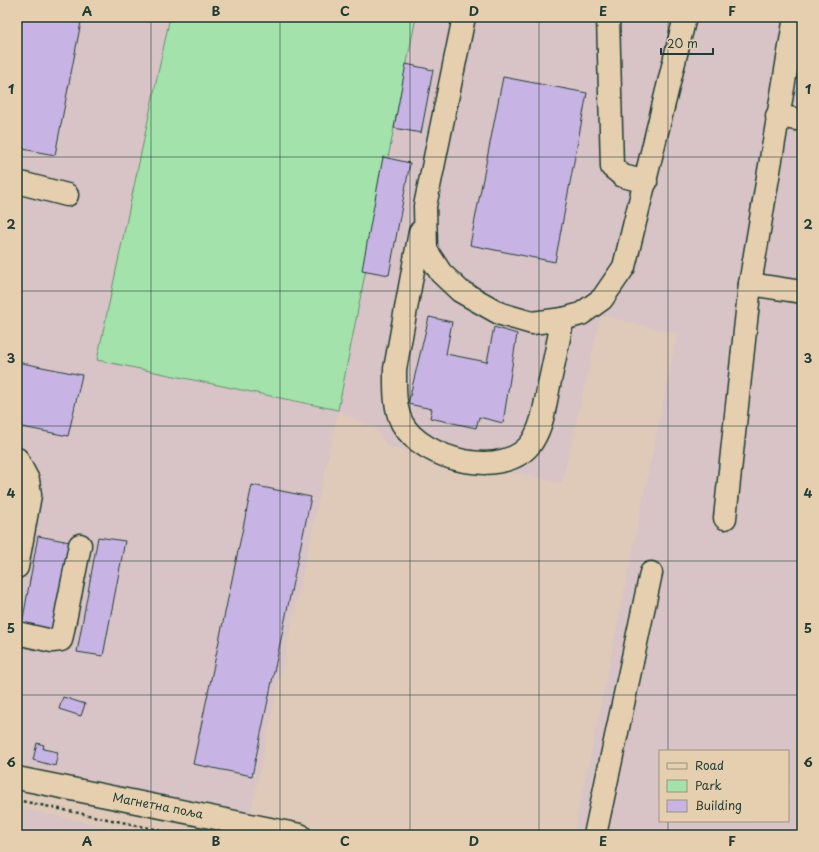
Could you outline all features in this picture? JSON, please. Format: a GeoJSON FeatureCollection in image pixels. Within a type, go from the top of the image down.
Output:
{"type":"FeatureCollection","features":[{"type":"Feature","properties":{"kind":"street"},"geometry":{"type":"LineString","coordinates":[[464,17],[425,206],[396,369],[395,386],[397,407],[403,423],[414,436],[428,447],[440,453],[464,460],[483,463],[503,462],[519,454],[531,443],[541,426],[562,319]]}},
{"type":"Feature","properties":{"kind":"street"},"geometry":{"type":"LineString","coordinates":[[608,17],[612,167],[623,176],[646,182]]}},
{"type":"Feature","properties":{"kind":"street"},"geometry":{"type":"LineString","coordinates":[[425,206],[426,250],[441,273],[460,291],[500,314],[532,323],[562,319],[582,314],[602,299],[624,267],[646,182],[685,17]]}},
{"type":"Feature","properties":{"kind":"street"},"geometry":{"type":"LineString","coordinates":[[725,518],[750,284],[795,17]]}},
{"type":"Feature","properties":{"kind":"street"},"geometry":{"type":"LineString","coordinates":[[778,116],[802,120]]}},
{"type":"Feature","properties":{"kind":"street"},"geometry":{"type":"LineString","coordinates":[[17,182],[67,195]]}},
{"type":"Feature","properties":{"kind":"street"},"geometry":{"type":"LineString","coordinates":[[750,284],[802,292]]}},
{"type":"Feature","properties":{"kind":"street"},"geometry":{"type":"LineString","coordinates":[[17,459],[28,480],[30,495],[17,567]]}},
{"type":"Feature","properties":{"kind":"street"},"geometry":{"type":"LineString","coordinates":[[17,633],[52,641],[61,640],[80,545]]}},
{"type":"Feature","properties":{"kind":"street"},"geometry":{"type":"LineString","coordinates":[[596,835],[651,573]]}},
{"type":"Feature","properties":{"kind":"street","name":"Магнетна поља"},"geometry":{"type":"LineString","coordinates":[[17,778],[300,835]]}},
{"type":"Feature","properties":{"kind":"path"},"geometry":{"type":"LineString","coordinates":[[17,800],[183,835]]}},
{"type":"Feature","properties":{"kind":"shaded area"},"geometry":{"type":"Polygon","coordinates":[[[17,17],[170,17],[97,360],[338,410],[416,17],[802,17],[802,835],[574,835],[677,334],[601,315],[562,483],[387,446],[375,428],[338,411],[250,815],[17,764],[17,17]]]}},
{"type":"Feature","properties":{"kind":"shaded area"},"geometry":{"type":"Polygon","coordinates":[[[17,808],[149,835],[17,835],[17,808]]]}},
{"type":"Feature","properties":{"kind":"green space"},"geometry":{"type":"Polygon","coordinates":[[[170,17],[416,17],[338,410],[97,360],[170,17]]]}},
{"type":"Feature","properties":{"kind":"building"},"geometry":{"type":"Polygon","coordinates":[[[17,17],[82,17],[55,155],[17,148],[17,17]]]}},
{"type":"Feature","properties":{"kind":"building"},"geometry":{"type":"Polygon","coordinates":[[[406,64],[433,70],[421,133],[394,128],[406,64]]]}},
{"type":"Feature","properties":{"kind":"building"},"geometry":{"type":"Polygon","coordinates":[[[503,77],[587,93],[555,262],[470,245],[503,77]]]}},
{"type":"Feature","properties":{"kind":"building"},"geometry":{"type":"Polygon","coordinates":[[[383,157],[410,163],[389,275],[362,270],[383,157]]]}},
{"type":"Feature","properties":{"kind":"building"},"geometry":{"type":"Polygon","coordinates":[[[429,317],[452,322],[446,354],[487,362],[494,327],[517,334],[503,423],[479,417],[476,428],[430,418],[432,409],[408,404],[429,317]]]}},
{"type":"Feature","properties":{"kind":"building"},"geometry":{"type":"Polygon","coordinates":[[[17,362],[82,375],[68,436],[17,426],[17,362]]]}},
{"type":"Feature","properties":{"kind":"building"},"geometry":{"type":"Polygon","coordinates":[[[252,485],[311,497],[252,776],[193,764],[252,485]]]}},
{"type":"Feature","properties":{"kind":"building"},"geometry":{"type":"Polygon","coordinates":[[[38,536],[70,542],[53,630],[22,624],[38,536]]]}},
{"type":"Feature","properties":{"kind":"building"},"geometry":{"type":"Polygon","coordinates":[[[98,537],[125,541],[103,656],[77,652],[98,537]]]}},
{"type":"Feature","properties":{"kind":"building"},"geometry":{"type":"Polygon","coordinates":[[[63,697],[85,704],[81,716],[59,709],[63,697]]]}},
{"type":"Feature","properties":{"kind":"building"},"geometry":{"type":"Polygon","coordinates":[[[37,743],[44,745],[43,749],[58,752],[55,766],[33,760],[37,743]]]}}]}
